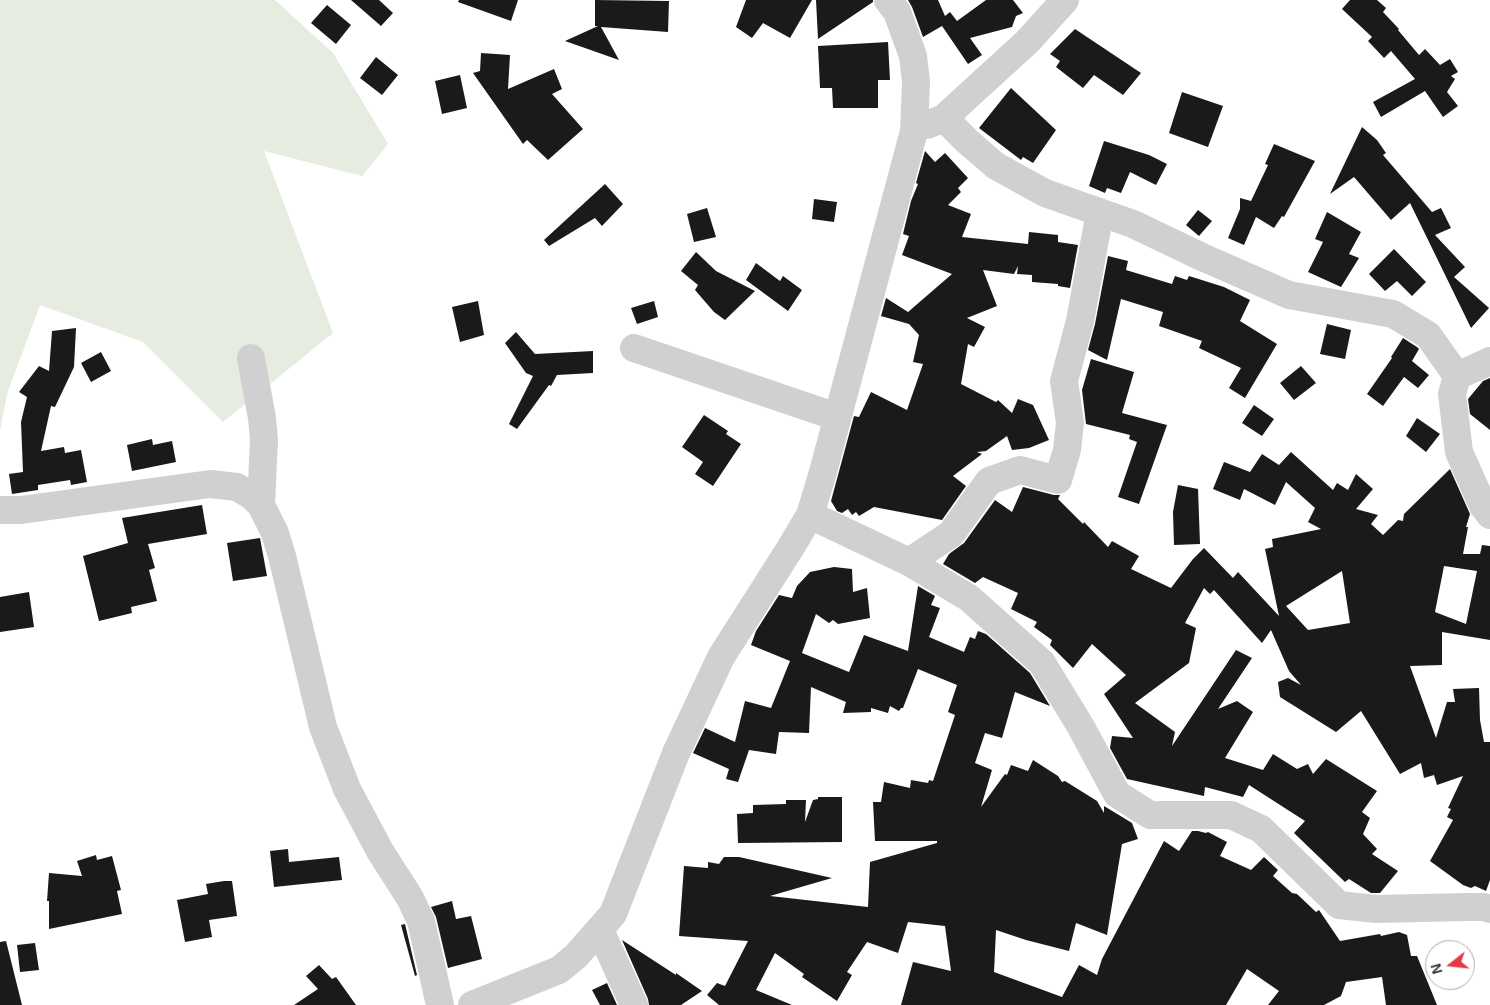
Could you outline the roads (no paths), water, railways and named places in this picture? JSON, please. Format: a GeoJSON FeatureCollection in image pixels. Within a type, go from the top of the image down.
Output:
{"type":"FeatureCollection","features":[{"type":"Feature","properties":{"kind":"street"},"geometry":{"type":"LineString","coordinates":[[472,1005],[559,970],[576,956],[613,914],[676,753],[721,657],[810,515],[914,131],[916,82],[913,56],[897,12],[888,0]]}},
{"type":"Feature","properties":{"kind":"street"},"geometry":{"type":"LineString","coordinates":[[914,131],[944,118],[1027,42],[1066,0]]}},
{"type":"Feature","properties":{"kind":"street"},"geometry":{"type":"LineString","coordinates":[[944,118],[996,166],[1045,193],[1133,224],[1289,296],[1393,314],[1428,335],[1457,376]]}},
{"type":"Feature","properties":{"kind":"street"},"geometry":{"type":"LineString","coordinates":[[909,562],[951,534],[989,481],[1020,470],[1058,480],[1067,450],[1070,423],[1064,382],[1080,321],[1100,212]]}},
{"type":"Feature","properties":{"kind":"street"},"geometry":{"type":"LineString","coordinates":[[634,348],[837,417]]}},
{"type":"Feature","properties":{"kind":"street"},"geometry":{"type":"LineString","coordinates":[[251,358],[264,440],[261,505]]}},
{"type":"Feature","properties":{"kind":"street"},"geometry":{"type":"LineString","coordinates":[[1457,376],[1490,361]]}},
{"type":"Feature","properties":{"kind":"street"},"geometry":{"type":"LineString","coordinates":[[1457,376],[1452,394],[1460,452],[1482,506],[1490,515]]}},
{"type":"Feature","properties":{"kind":"street"},"geometry":{"type":"LineString","coordinates":[[0,510],[21,510],[210,484],[237,487],[253,496],[261,505],[275,533],[282,556],[323,727],[347,789],[380,851],[410,898],[421,921],[440,1005]]}},
{"type":"Feature","properties":{"kind":"street"},"geometry":{"type":"LineString","coordinates":[[810,515],[909,562],[969,598],[1042,663],[1081,727],[1117,794],[1150,815],[1231,815],[1261,829],[1339,905],[1376,909],[1466,907],[1490,909]]}},
{"type":"Feature","properties":{"kind":"street"},"geometry":{"type":"LineString","coordinates":[[600,930],[634,1005]]}}]}
